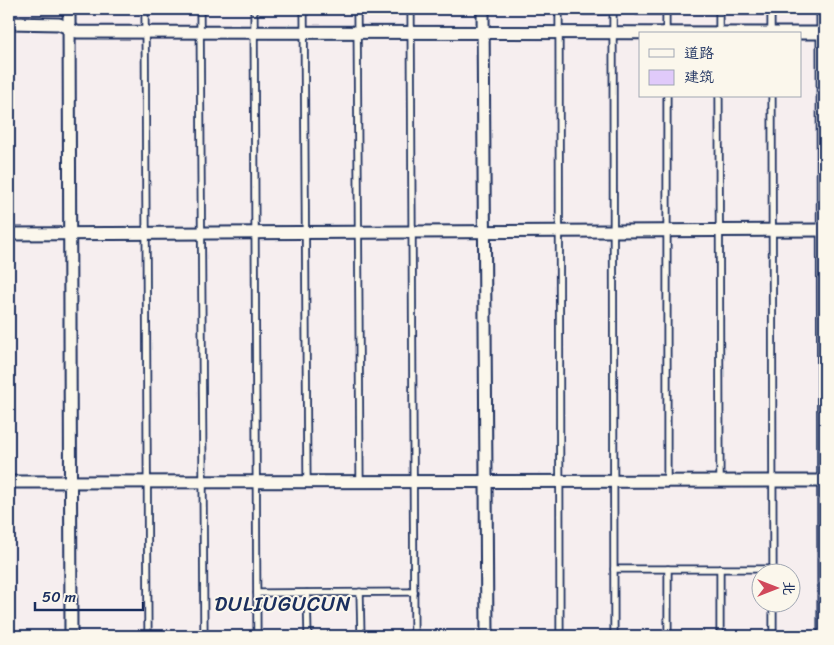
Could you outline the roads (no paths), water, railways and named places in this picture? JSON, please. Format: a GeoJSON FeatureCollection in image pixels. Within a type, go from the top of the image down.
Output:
{"type":"FeatureCollection","features":[{"type":"Feature","properties":{"kind":"street"},"geometry":{"type":"LineString","coordinates":[[69,9],[72,636]]}},
{"type":"Feature","properties":{"kind":"street"},"geometry":{"type":"LineString","coordinates":[[483,9],[487,636]]}},
{"type":"Feature","properties":{"kind":"street"},"geometry":{"type":"LineString","coordinates":[[9,23],[59,24],[77,32],[639,33]]}},
{"type":"Feature","properties":{"kind":"street"},"geometry":{"type":"LineString","coordinates":[[802,33],[822,33]]}},
{"type":"Feature","properties":{"kind":"street"},"geometry":{"type":"LineString","coordinates":[[9,234],[823,230]]}},
{"type":"Feature","properties":{"kind":"street"},"geometry":{"type":"LineString","coordinates":[[9,482],[823,481]]}},
{"type":"Feature","properties":{"kind":"lane"},"geometry":{"type":"LineString","coordinates":[[145,9],[148,636]]}},
{"type":"Feature","properties":{"kind":"lane"},"geometry":{"type":"LineString","coordinates":[[200,9],[204,636]]}},
{"type":"Feature","properties":{"kind":"lane"},"geometry":{"type":"LineString","coordinates":[[254,9],[257,636]]}},
{"type":"Feature","properties":{"kind":"lane"},"geometry":{"type":"LineString","coordinates":[[304,9],[307,482]]}},
{"type":"Feature","properties":{"kind":"lane"},"geometry":{"type":"LineString","coordinates":[[357,9],[360,482]]}},
{"type":"Feature","properties":{"kind":"lane"},"geometry":{"type":"LineString","coordinates":[[411,9],[414,636]]}},
{"type":"Feature","properties":{"kind":"lane"},"geometry":{"type":"LineString","coordinates":[[559,9],[560,636]]}},
{"type":"Feature","properties":{"kind":"lane"},"geometry":{"type":"LineString","coordinates":[[613,9],[614,636]]}},
{"type":"Feature","properties":{"kind":"lane"},"geometry":{"type":"LineString","coordinates":[[666,9],[666,32]]}},
{"type":"Feature","properties":{"kind":"lane"},"geometry":{"type":"LineString","coordinates":[[719,9],[719,32]]}},
{"type":"Feature","properties":{"kind":"lane"},"geometry":{"type":"LineString","coordinates":[[771,9],[771,32]]}},
{"type":"Feature","properties":{"kind":"lane"},"geometry":{"type":"LineString","coordinates":[[820,9],[822,33],[823,230],[821,636]]}},
{"type":"Feature","properties":{"kind":"lane"},"geometry":{"type":"LineString","coordinates":[[666,98],[667,481]]}},
{"type":"Feature","properties":{"kind":"lane"},"geometry":{"type":"LineString","coordinates":[[719,98],[720,481]]}},
{"type":"Feature","properties":{"kind":"lane"},"geometry":{"type":"LineString","coordinates":[[772,98],[773,562]]}},
{"type":"Feature","properties":{"kind":"lane"},"geometry":{"type":"LineString","coordinates":[[614,569],[752,570]]}},
{"type":"Feature","properties":{"kind":"lane"},"geometry":{"type":"LineString","coordinates":[[668,569],[668,636]]}},
{"type":"Feature","properties":{"kind":"lane"},"geometry":{"type":"LineString","coordinates":[[720,569],[720,636]]}},
{"type":"Feature","properties":{"kind":"lane"},"geometry":{"type":"LineString","coordinates":[[308,592],[308,636]]}},
{"type":"Feature","properties":{"kind":"lane"},"geometry":{"type":"LineString","coordinates":[[360,592],[360,636]]}},
{"type":"Feature","properties":{"kind":"lane"},"geometry":{"type":"LineString","coordinates":[[257,593],[414,592]]}},
{"type":"Feature","properties":{"kind":"lane"},"geometry":{"type":"LineString","coordinates":[[773,612],[773,636]]}},
{"type":"Feature","properties":{"kind":"district","name":"DULIUGUCUN"},"geometry":{"type":"Point","coordinates":[283,604]}}]}
